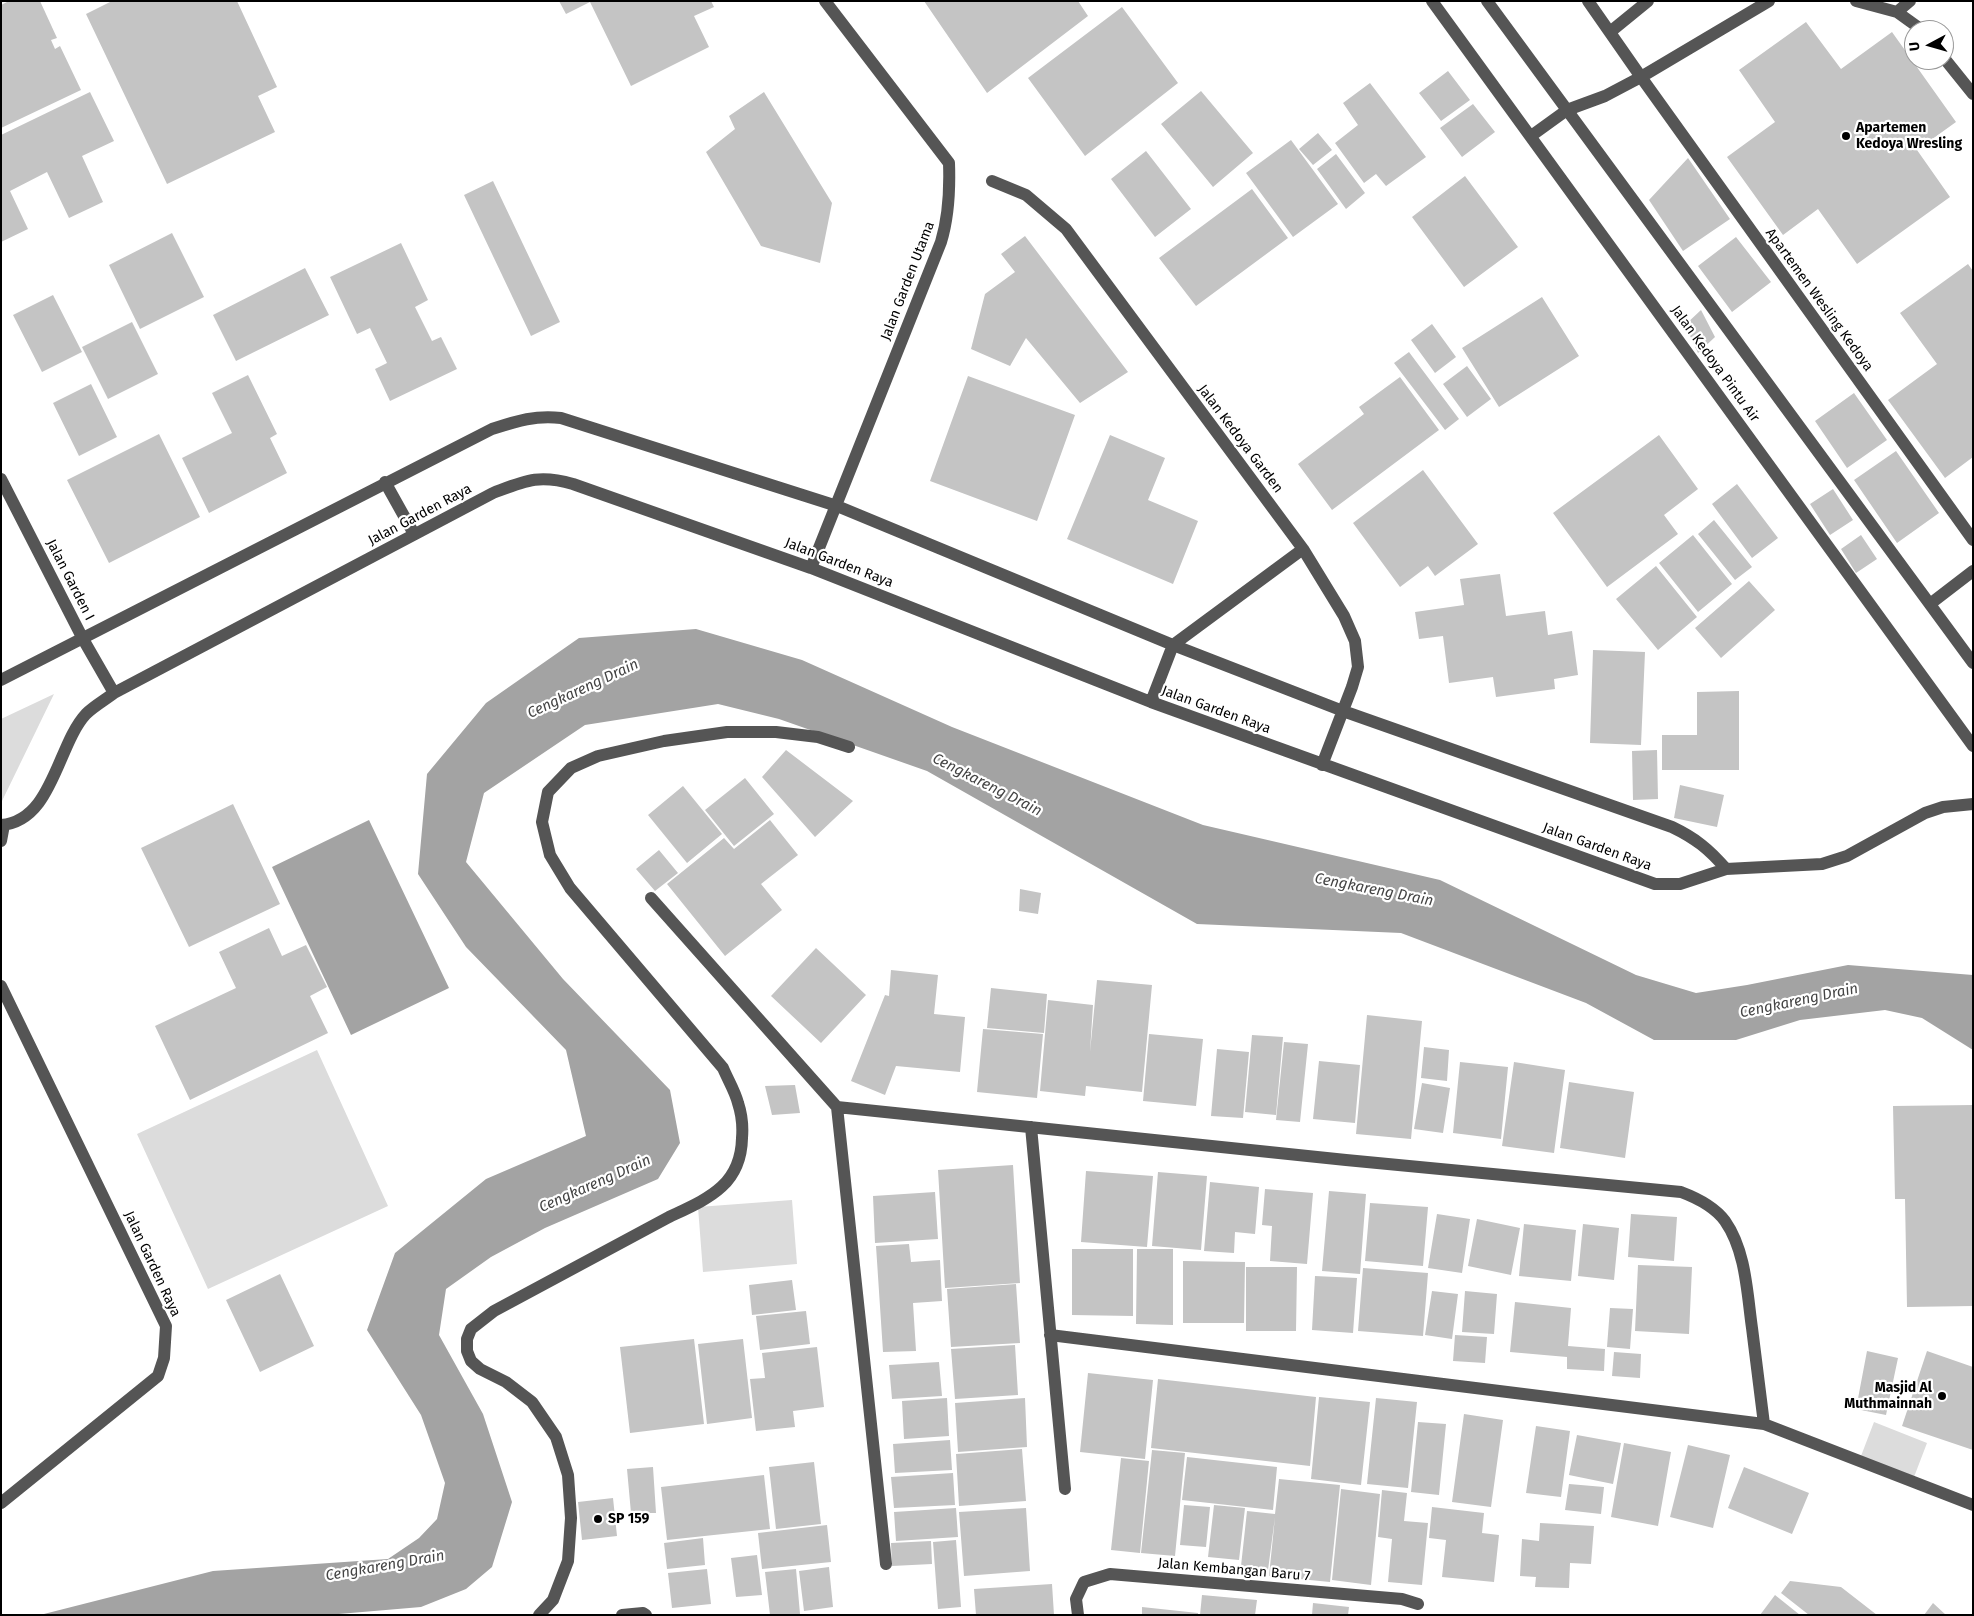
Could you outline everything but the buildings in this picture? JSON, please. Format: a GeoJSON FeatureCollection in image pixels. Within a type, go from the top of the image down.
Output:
{"type":"FeatureCollection","features":[{"type":"Feature","properties":{"kind":"street","name":"Jalan Garden Utama"},"geometry":{"type":"LineString","coordinates":[[812,568],[941,242],[946,225],[950,187],[949,163],[826,1]]}},
{"type":"Feature","properties":{"kind":"street","name":"Jalan Kedoya Pintu Air"},"geometry":{"type":"LineString","coordinates":[[1432,1],[1973,746]]}},
{"type":"Feature","properties":{"kind":"street"},"geometry":{"type":"LineString","coordinates":[[1487,1],[1973,662]]}},
{"type":"Feature","properties":{"kind":"street","name":"Apartemen Wesling Kedoya"},"geometry":{"type":"LineString","coordinates":[[1588,1],[1973,540]]}},
{"type":"Feature","properties":{"kind":"street"},"geometry":{"type":"LineString","coordinates":[[1610,32],[1648,1]]}},
{"type":"Feature","properties":{"kind":"street"},"geometry":{"type":"LineString","coordinates":[[1531,136],[1568,110],[1605,96],[1641,77],[1769,1]]}},
{"type":"Feature","properties":{"kind":"street"},"geometry":{"type":"LineString","coordinates":[[1856,1],[1898,12],[1909,20]]}},
{"type":"Feature","properties":{"kind":"street"},"geometry":{"type":"LineString","coordinates":[[1898,12],[1910,1]]}},
{"type":"Feature","properties":{"kind":"street"},"geometry":{"type":"LineString","coordinates":[[1954,70],[1973,94]]}},
{"type":"Feature","properties":{"kind":"street","name":"Jalan Kedoya Garden"},"geometry":{"type":"LineString","coordinates":[[992,181],[1026,195],[1066,228],[1303,549],[1344,616],[1355,641],[1358,667],[1322,765]]}},
{"type":"Feature","properties":{"kind":"street"},"geometry":{"type":"LineString","coordinates":[[1,680],[385,482],[492,429],[530,417],[545,416],[561,418],[837,506],[1173,645],[1343,712],[1672,827],[1693,837],[1726,868],[1822,864],[1847,856],[1925,814],[1943,807],[1973,804]]}},
{"type":"Feature","properties":{"kind":"street","name":"Jalan Garden Raya"},"geometry":{"type":"LineString","coordinates":[[1,842],[3,825],[24,818],[43,797],[73,734],[86,714],[114,693],[493,493],[519,483],[552,478],[812,568],[1151,702],[1655,884],[1680,884],[1726,868]]}},
{"type":"Feature","properties":{"kind":"street","name":"Jalan Garden I"},"geometry":{"type":"LineString","coordinates":[[1,479],[83,639],[114,693]]}},
{"type":"Feature","properties":{"kind":"street"},"geometry":{"type":"LineString","coordinates":[[385,482],[414,534]]}},
{"type":"Feature","properties":{"kind":"street"},"geometry":{"type":"LineString","coordinates":[[1151,702],[1173,645],[1303,549]]}},
{"type":"Feature","properties":{"kind":"street"},"geometry":{"type":"LineString","coordinates":[[1930,604],[1973,571]]}},
{"type":"Feature","properties":{"kind":"street"},"geometry":{"type":"LineString","coordinates":[[539,1615],[553,1600],[568,1561],[571,1518],[568,1475],[556,1437],[532,1402],[506,1382],[480,1369],[471,1361],[467,1351],[466,1339],[472,1329],[494,1311],[697,1203],[719,1189],[735,1173],[742,1151],[743,1124],[738,1102],[723,1068],[570,888],[550,855],[542,822],[548,792],[571,768],[598,756],[673,740],[728,732],[776,732],[818,737],[850,747]]}},
{"type":"Feature","properties":{"kind":"street"},"geometry":{"type":"LineString","coordinates":[[651,898],[837,1107],[886,1564]]}},
{"type":"Feature","properties":{"kind":"street","name":"Jalan Garden Raya"},"geometry":{"type":"LineString","coordinates":[[1,986],[166,1326],[166,1337],[164,1358],[158,1376],[1,1503]]}},
{"type":"Feature","properties":{"kind":"street"},"geometry":{"type":"LineString","coordinates":[[837,1107],[1346,1160],[1680,1192],[1697,1198],[1712,1207],[1724,1220],[1734,1236],[1745,1278],[1764,1424]]}},
{"type":"Feature","properties":{"kind":"street"},"geometry":{"type":"LineString","coordinates":[[1031,1127],[1065,1489]]}},
{"type":"Feature","properties":{"kind":"street"},"geometry":{"type":"LineString","coordinates":[[1050,1335],[1764,1424],[1973,1505]]}},
{"type":"Feature","properties":{"kind":"street","name":"Jalan Kembangan Baru 7"},"geometry":{"type":"LineString","coordinates":[[1078,1615],[1076,1600],[1084,1582],[1110,1574],[1402,1599],[1418,1604]]}},
{"type":"Feature","properties":{"kind":"street"},"geometry":{"type":"LineString","coordinates":[[622,1615],[643,1613],[646,1615]]}},
{"type":"Feature","properties":{"kind":"shaded area"},"geometry":{"type":"Polygon","coordinates":[[[54,694],[2,801],[1,801],[1,719],[54,694]]]}},
{"type":"Feature","properties":{"kind":"shaded area"},"geometry":{"type":"Polygon","coordinates":[[[317,1050],[388,1206],[208,1289],[137,1134],[317,1050]]]}},
{"type":"Feature","properties":{"kind":"shaded area"},"geometry":{"type":"Polygon","coordinates":[[[792,1200],[797,1264],[703,1272],[698,1207],[792,1200]]]}},
{"type":"Feature","properties":{"kind":"shaded area"},"geometry":{"type":"Polygon","coordinates":[[[1874,1422],[1927,1443],[1914,1477],[1861,1456],[1874,1422]]]}},
{"type":"Feature","properties":{"kind":"water","name":"Cengkareng Drain"},"geometry":{"type":"Polygon","coordinates":[[[696,629],[802,660],[952,727],[1203,825],[1440,880],[1636,975],[1696,993],[1848,965],[1973,975],[1973,1050],[1922,1018],[1885,1010],[1800,1020],[1736,1040],[1654,1040],[1586,1003],[1401,933],[1197,924],[927,771],[779,719],[718,704],[585,725],[484,793],[466,862],[563,979],[670,1090],[680,1143],[658,1179],[545,1228],[491,1257],[446,1289],[439,1335],[483,1414],[512,1502],[492,1567],[466,1589],[421,1607],[327,1615],[40,1615],[213,1571],[388,1559],[419,1538],[437,1519],[445,1483],[421,1415],[367,1330],[395,1253],[486,1179],[586,1136],[566,1050],[466,947],[418,874],[427,774],[486,703],[579,638],[696,629]]]}},
{"type":"Feature","properties":{"kind":"water"},"geometry":{"type":"Polygon","coordinates":[[[369,820],[449,988],[351,1035],[272,867],[369,820]]]}},
{"type":"Feature","properties":{"kind":"place","name":"Apartemen Kedoya Wresling"},"geometry":{"type":"Point","coordinates":[1846,136]}},
{"type":"Feature","properties":{"kind":"place","name":"Masjid Al Muthmainnah"},"geometry":{"type":"Point","coordinates":[1942,1396]}},
{"type":"Feature","properties":{"kind":"place","name":"SP 159"},"geometry":{"type":"Point","coordinates":[598,1519]}}]}
